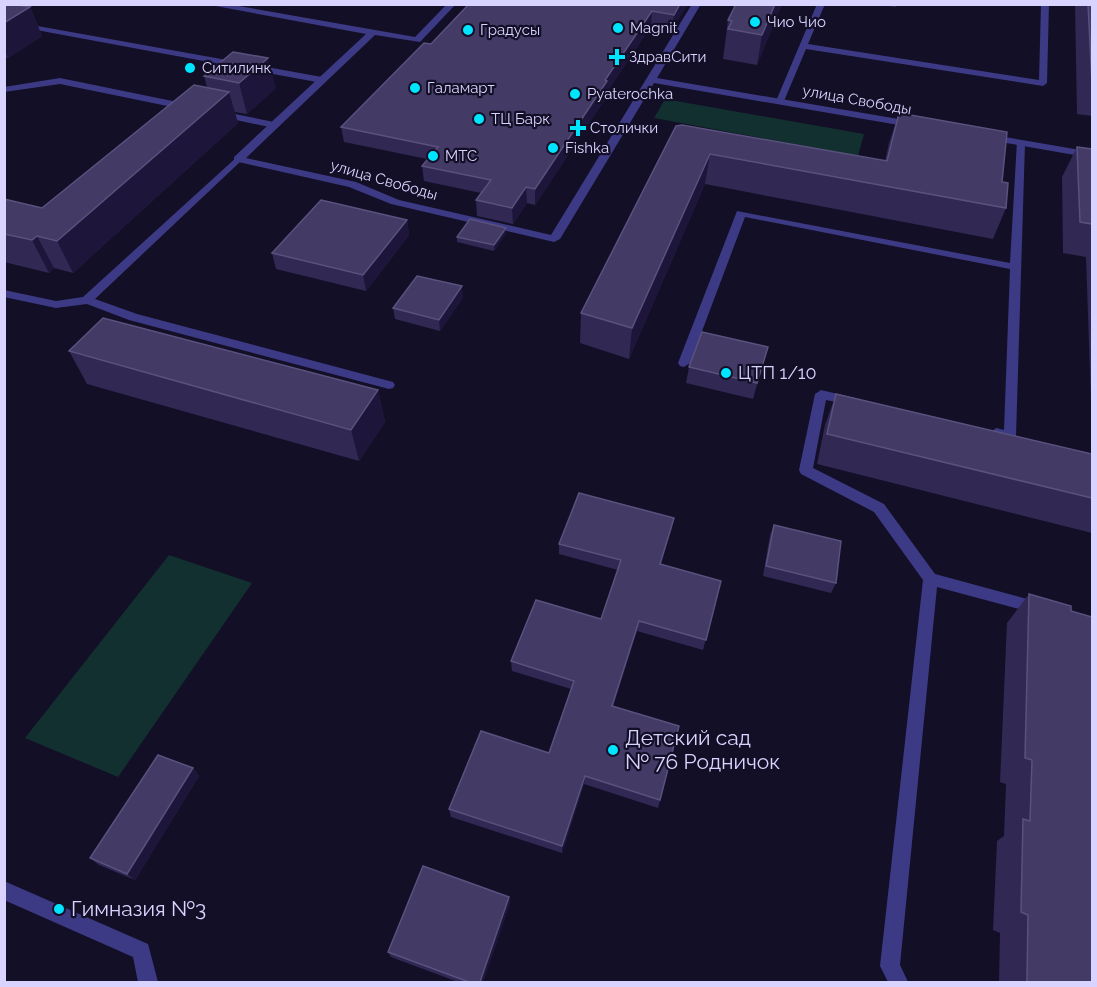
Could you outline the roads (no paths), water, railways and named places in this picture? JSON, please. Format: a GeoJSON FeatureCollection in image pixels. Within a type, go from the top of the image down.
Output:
{"type":"FeatureCollection","features":[{"type":"Feature","properties":{"kind":"street"},"geometry":{"type":"LineString","coordinates":[[209,4],[417,40],[452,4]]}},
{"type":"Feature","properties":{"kind":"street","name":"улица Свободы"},"geometry":{"type":"LineString","coordinates":[[238,159],[352,184],[395,202],[554,238],[698,4]]}},
{"type":"Feature","properties":{"kind":"street"},"geometry":{"type":"LineString","coordinates":[[238,159],[373,32]]}},
{"type":"Feature","properties":{"kind":"street","name":"улица Свободы"},"geometry":{"type":"LineString","coordinates":[[653,80],[928,127]]}},
{"type":"Feature","properties":{"kind":"street"},"geometry":{"type":"LineString","coordinates":[[974,135],[1092,155]]}},
{"type":"Feature","properties":{"kind":"lane"},"geometry":{"type":"LineString","coordinates":[[780,101],[820,4]]}},
{"type":"Feature","properties":{"kind":"lane"},"geometry":{"type":"LineString","coordinates":[[803,46],[1043,83],[1045,4]]}},
{"type":"Feature","properties":{"kind":"lane"},"geometry":{"type":"LineString","coordinates":[[4,22],[322,80]]}},
{"type":"Feature","properties":{"kind":"lane"},"geometry":{"type":"LineString","coordinates":[[4,90],[60,81],[196,109],[187,116]]}},
{"type":"Feature","properties":{"kind":"lane"},"geometry":{"type":"LineString","coordinates":[[207,111],[274,124]]}},
{"type":"Feature","properties":{"kind":"lane"},"geometry":{"type":"LineString","coordinates":[[988,431],[1010,436],[1020,143]]}},
{"type":"Feature","properties":{"kind":"lane"},"geometry":{"type":"LineString","coordinates":[[4,293],[57,307],[72,306],[87,300],[238,159]]}},
{"type":"Feature","properties":{"kind":"lane"},"geometry":{"type":"LineString","coordinates":[[684,363],[741,213],[1014,267]]}},
{"type":"Feature","properties":{"kind":"lane"},"geometry":{"type":"LineString","coordinates":[[87,300],[132,317],[389,385]]}},
{"type":"Feature","properties":{"kind":"lane"},"geometry":{"type":"LineString","coordinates":[[866,404],[821,394],[806,470],[879,508],[930,579],[1049,611]]}},
{"type":"Feature","properties":{"kind":"lane"},"geometry":{"type":"LineString","coordinates":[[898,982],[890,966],[930,579]]}},
{"type":"Feature","properties":{"kind":"lane"},"geometry":{"type":"LineString","coordinates":[[4,890],[141,951],[148,982]]}},
{"type":"Feature","properties":{"kind":"place","name":"Чио Чио"},"geometry":{"type":"Point","coordinates":[755,22]}},
{"type":"Feature","properties":{"kind":"place","name":"Magnit"},"geometry":{"type":"Point","coordinates":[618,28]}},
{"type":"Feature","properties":{"kind":"place","name":"Градусы"},"geometry":{"type":"Point","coordinates":[468,30]}},
{"type":"Feature","properties":{"kind":"place","name":"ЗдравСити"},"geometry":{"type":"Point","coordinates":[617,57]}},
{"type":"Feature","properties":{"kind":"place","name":"Ситилинк"},"geometry":{"type":"Point","coordinates":[190,68]}},
{"type":"Feature","properties":{"kind":"place","name":"Галамарт"},"geometry":{"type":"Point","coordinates":[415,88]}},
{"type":"Feature","properties":{"kind":"place","name":"Pyaterochka"},"geometry":{"type":"Point","coordinates":[575,94]}},
{"type":"Feature","properties":{"kind":"place","name":"ТЦ Барк"},"geometry":{"type":"Point","coordinates":[479,119]}},
{"type":"Feature","properties":{"kind":"place","name":"Столички"},"geometry":{"type":"Point","coordinates":[578,128]}},
{"type":"Feature","properties":{"kind":"place","name":"Fishka"},"geometry":{"type":"Point","coordinates":[553,148]}},
{"type":"Feature","properties":{"kind":"place","name":"МТС"},"geometry":{"type":"Point","coordinates":[433,156]}},
{"type":"Feature","properties":{"kind":"place","name":"ЦТП 1/10"},"geometry":{"type":"Point","coordinates":[726,373]}},
{"type":"Feature","properties":{"kind":"place","name":"Детский сад № 76 Родничок"},"geometry":{"type":"Point","coordinates":[613,750]}},
{"type":"Feature","properties":{"kind":"place","name":"Гимназия №3"},"geometry":{"type":"Point","coordinates":[59,909]}}]}
